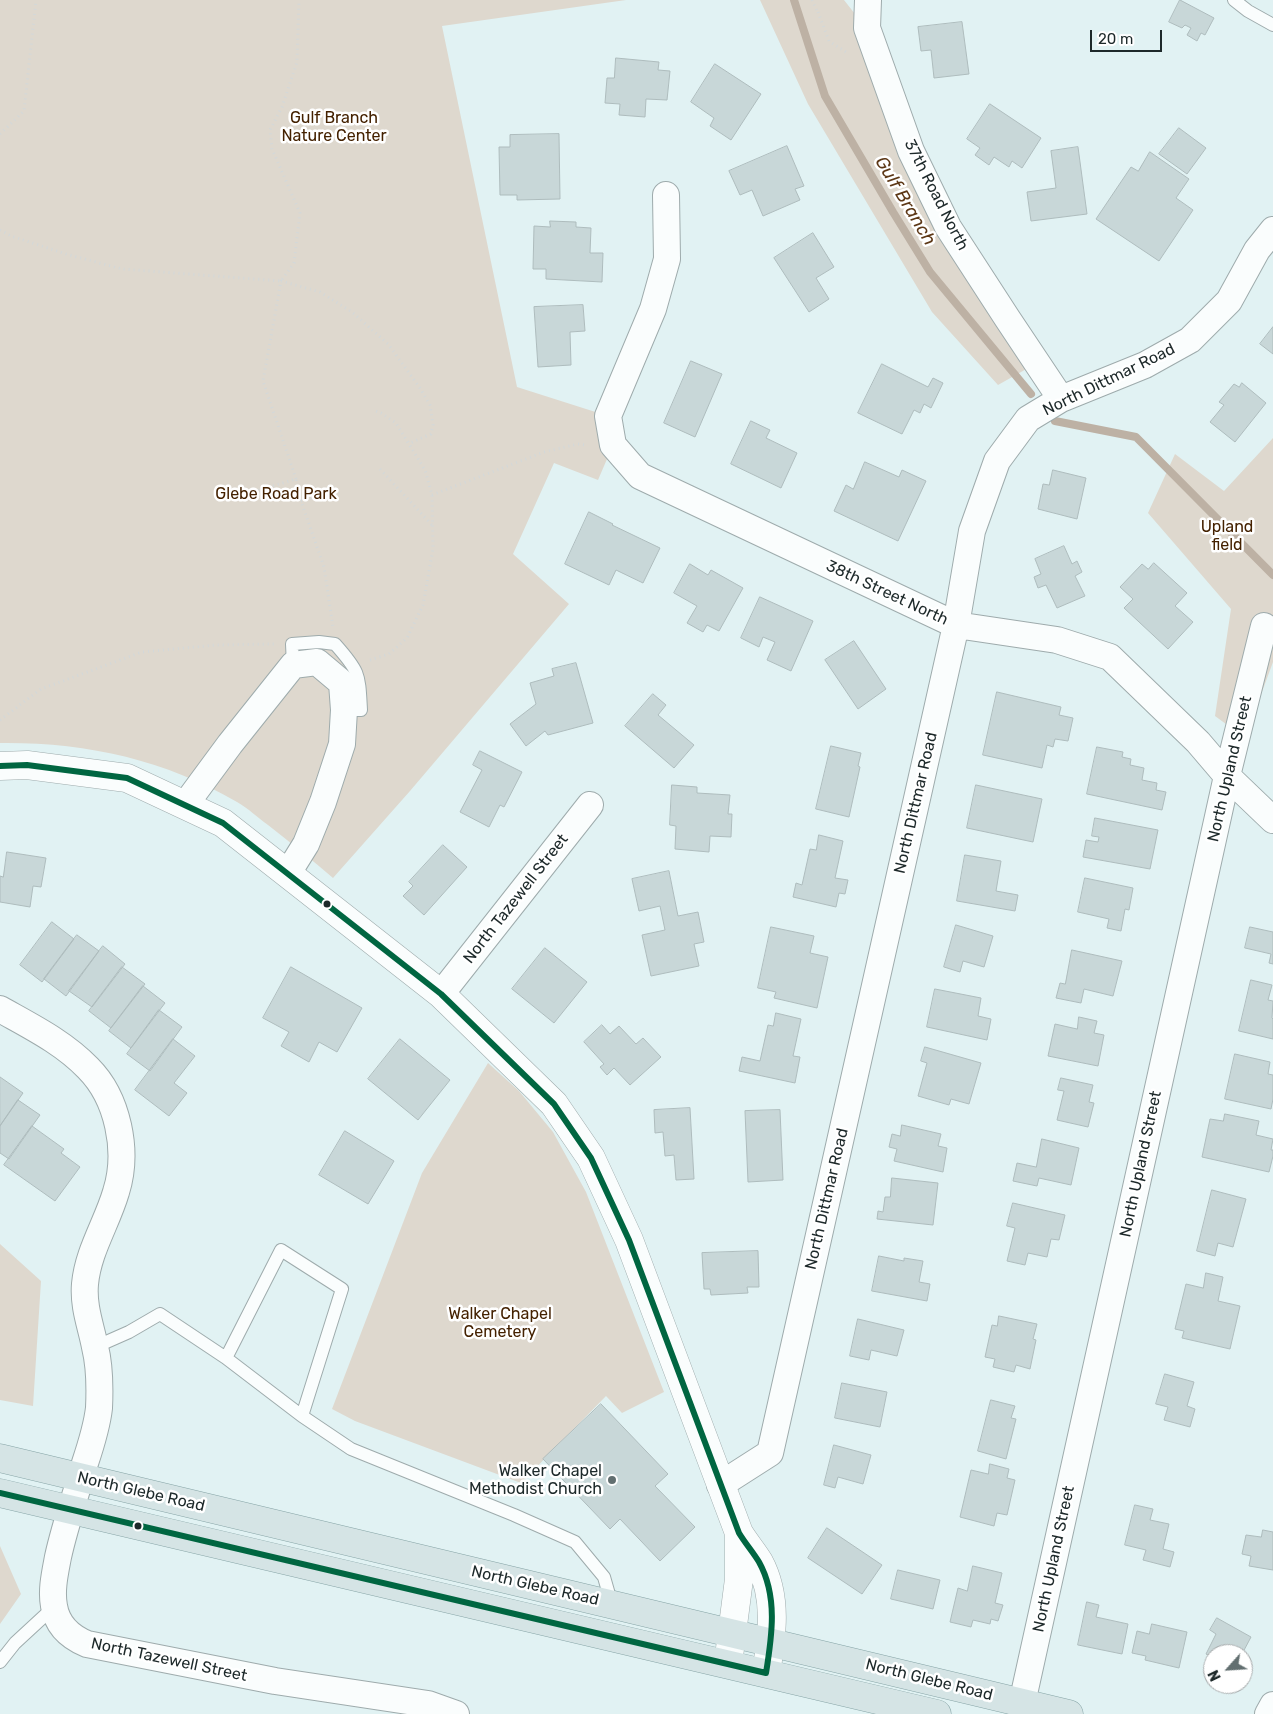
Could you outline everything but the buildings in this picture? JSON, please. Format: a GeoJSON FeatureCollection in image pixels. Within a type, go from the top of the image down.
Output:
{"type":"FeatureCollection","features":[{"type":"Feature","properties":{"kind":"main road","name":"North Glebe Road"},"geometry":{"type":"LineString","coordinates":[[0,1458],[1069,1714]]}},
{"type":"Feature","properties":{"kind":"main road","name":"North Glebe Road"},"geometry":{"type":"LineString","coordinates":[[0,1493],[766,1673],[886,1708],[936,1714]]}},
{"type":"Feature","properties":{"kind":"street","name":"37th Road North"},"geometry":{"type":"LineString","coordinates":[[868,0],[866,28],[911,151],[948,227],[1061,399]]}},
{"type":"Feature","properties":{"kind":"street","name":"38th Street North"},"geometry":{"type":"LineString","coordinates":[[666,195],[667,259],[653,309],[608,416],[614,445],[640,476],[956,626],[1057,640],[1110,657],[1198,742],[1227,776],[1273,820]]}},
{"type":"Feature","properties":{"kind":"street","name":"North Dittmar Road"},"geometry":{"type":"LineString","coordinates":[[720,1485],[770,1453],[956,626],[972,531],[997,461],[1028,419],[1061,399],[1146,365],[1190,340],[1229,300],[1257,250],[1273,230]]}},
{"type":"Feature","properties":{"kind":"street","name":"North Upland Street"},"geometry":{"type":"LineString","coordinates":[[1022,1703],[1227,776],[1264,626]]}},
{"type":"Feature","properties":{"kind":"street"},"geometry":{"type":"LineString","coordinates":[[185,805],[292,655],[317,662],[342,683],[344,710],[342,744],[323,802],[306,844],[288,873]]}},
{"type":"Feature","properties":{"kind":"street"},"geometry":{"type":"LineString","coordinates":[[0,766],[26,765],[127,778],[224,823],[441,994],[554,1104],[591,1158],[629,1240],[739,1533],[758,1561],[768,1586],[772,1612],[771,1642],[766,1673]]}},
{"type":"Feature","properties":{"kind":"street","name":"North Tazewell Street"},"geometry":{"type":"LineString","coordinates":[[441,994],[590,805]]}},
{"type":"Feature","properties":{"kind":"street","name":"North Tazewell Street"},"geometry":{"type":"LineString","coordinates":[[0,1009],[61,1045],[89,1069],[107,1097],[114,1114],[121,1146],[120,1177],[114,1198],[90,1257],[85,1285],[84,1301],[100,1377],[98,1410],[91,1445],[65,1529],[56,1567],[53,1592],[54,1606],[63,1627],[70,1635],[87,1644],[275,1682],[428,1704],[456,1714]]}},
{"type":"Feature","properties":{"kind":"street"},"geometry":{"type":"LineString","coordinates":[[728,1664],[740,1573],[739,1533]]}},
{"type":"Feature","properties":{"kind":"street"},"geometry":{"type":"LineString","coordinates":[[1268,1714],[1273,1705]]}},
{"type":"Feature","properties":{"kind":"lane"},"geometry":{"type":"LineString","coordinates":[[1234,0],[1248,11],[1273,25]]}},
{"type":"Feature","properties":{"kind":"lane"},"geometry":{"type":"LineString","coordinates":[[292,655],[319,642],[335,644],[354,665],[360,679],[361,710],[344,710]]}},
{"type":"Feature","properties":{"kind":"lane"},"geometry":{"type":"LineString","coordinates":[[226,1358],[281,1250],[342,1289],[302,1416]]}},
{"type":"Feature","properties":{"kind":"lane"},"geometry":{"type":"LineString","coordinates":[[95,1347],[129,1332],[160,1314],[226,1358],[302,1416],[351,1449],[514,1515],[574,1542],[604,1577],[612,1604]]}},
{"type":"Feature","properties":{"kind":"lane"},"geometry":{"type":"LineString","coordinates":[[0,1662],[15,1643],[54,1606]]}},
{"type":"Feature","properties":{"kind":"path"},"geometry":{"type":"LineString","coordinates":[[0,134],[24,111],[36,0]]}},
{"type":"Feature","properties":{"kind":"path"},"geometry":{"type":"LineString","coordinates":[[299,0],[296,62],[282,107],[270,130],[272,149],[300,213],[294,262],[281,281],[263,381],[324,567],[335,644]]}},
{"type":"Feature","properties":{"kind":"path"},"geometry":{"type":"LineString","coordinates":[[812,0],[829,41],[861,61],[881,69]]}},
{"type":"Feature","properties":{"kind":"path"},"geometry":{"type":"LineString","coordinates":[[0,230],[11,236],[66,254],[122,269],[181,275],[223,276],[281,281],[320,292],[352,312],[388,344],[420,388],[430,405],[433,425],[431,434],[410,443]]}},
{"type":"Feature","properties":{"kind":"path"},"geometry":{"type":"LineString","coordinates":[[354,665],[389,654],[407,638],[423,605],[433,549],[432,495],[425,470],[396,423],[381,412],[373,410]]}},
{"type":"Feature","properties":{"kind":"path"},"geometry":{"type":"LineString","coordinates":[[285,446],[291,444]]}},
{"type":"Feature","properties":{"kind":"path"},"geometry":{"type":"LineString","coordinates":[[432,495],[544,452],[578,444]]}},
{"type":"Feature","properties":{"kind":"path"},"geometry":{"type":"LineString","coordinates":[[380,468],[432,525]]}},
{"type":"Feature","properties":{"kind":"path"},"geometry":{"type":"LineString","coordinates":[[249,493],[296,478]]}},
{"type":"Feature","properties":{"kind":"path"},"geometry":{"type":"LineString","coordinates":[[301,501],[314,497],[313,493]]}},
{"type":"Feature","properties":{"kind":"path"},"geometry":{"type":"LineString","coordinates":[[0,720],[41,689],[142,652],[216,644],[292,655]]}},
{"type":"Feature","properties":{"kind":"green space","name":"Glebe Road Park"},"geometry":{"type":"Polygon","coordinates":[[[0,0],[626,0],[442,26],[517,387],[608,416],[613,445],[598,480],[554,463],[513,554],[569,604],[410,791],[333,878],[245,807],[209,787],[181,775],[152,764],[93,750],[31,743],[0,743],[0,0]]]}},
{"type":"Feature","properties":{"kind":"green space"},"geometry":{"type":"Polygon","coordinates":[[[760,0],[844,0],[866,28],[911,151],[1037,363],[998,385],[932,312],[808,104],[760,0]]]}},
{"type":"Feature","properties":{"kind":"green space","name":"Upland field"},"geometry":{"type":"Polygon","coordinates":[[[1273,438],[1273,662],[1245,738],[1215,716],[1231,609],[1148,513],[1175,454],[1224,491],[1273,438]]]}},
{"type":"Feature","properties":{"kind":"green space","name":"Walker Chapel Cemetery"},"geometry":{"type":"Polygon","coordinates":[[[488,1063],[519,1091],[553,1132],[586,1192],[664,1392],[622,1413],[606,1396],[521,1483],[355,1421],[332,1409],[422,1173],[488,1063]]]}},
{"type":"Feature","properties":{"kind":"green space"},"geometry":{"type":"Polygon","coordinates":[[[0,1244],[41,1281],[33,1406],[0,1400],[0,1244]]]}},
{"type":"Feature","properties":{"kind":"green space"},"geometry":{"type":"Polygon","coordinates":[[[0,1546],[21,1594],[0,1624],[0,1546]]]}},
{"type":"Feature","properties":{"kind":"waterway","name":"Gulf Branch"},"geometry":{"type":"LineString","coordinates":[[794,0],[825,96],[893,212],[930,272],[1031,394]]}},
{"type":"Feature","properties":{"kind":"waterway","name":"Gulf Branch"},"geometry":{"type":"LineString","coordinates":[[1055,421],[1136,437],[1273,575]]}},
{"type":"Feature","properties":{"kind":"transit line"},"geometry":{"type":"LineString","coordinates":[[0,766],[27,765],[127,778],[223,823],[441,994],[554,1104],[591,1158],[629,1240],[739,1533],[759,1562],[765,1575],[769,1588],[772,1616],[766,1673],[0,1493]]}},
{"type":"Feature","properties":{"kind":"place","name":"Walker Chapel Methodist Church"},"geometry":{"type":"Point","coordinates":[612,1480]}},
{"type":"Feature","properties":{"kind":"park label","name":"Gulf Branch Nature Center"},"geometry":{"type":"Point","coordinates":[334,127]}}]}
